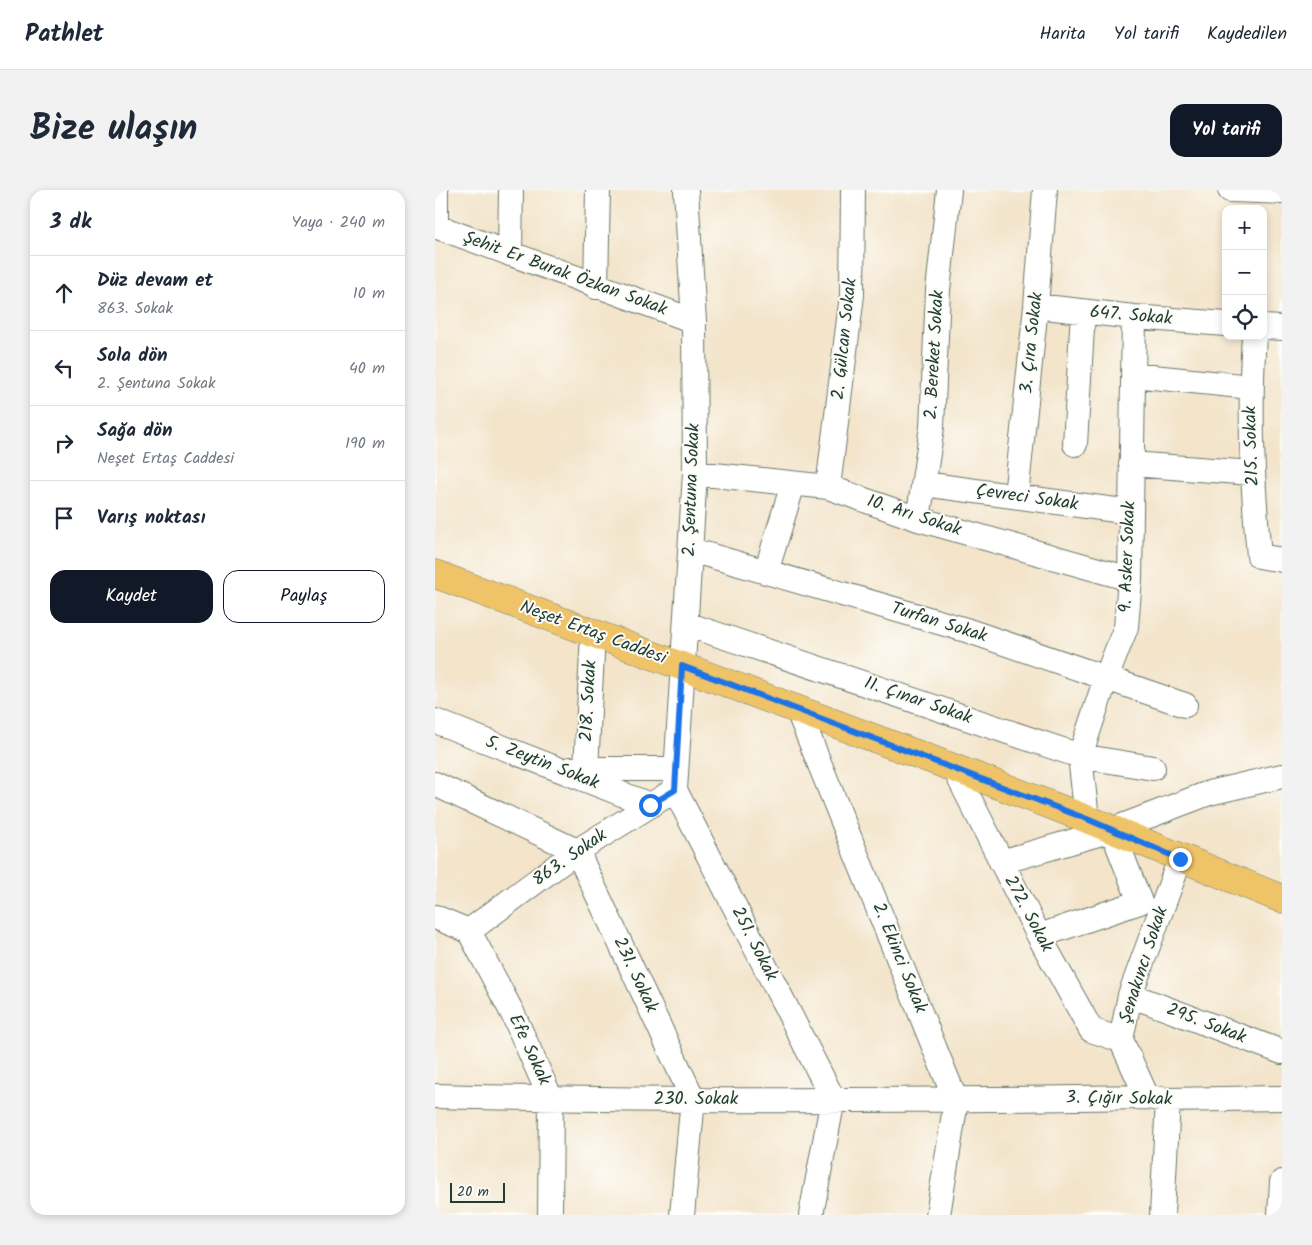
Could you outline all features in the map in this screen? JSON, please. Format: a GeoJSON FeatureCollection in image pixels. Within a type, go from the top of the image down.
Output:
{"type":"FeatureCollection","features":[{"type":"Feature","properties":{"kind":"main road","name":"Neşet Ertaş Caddesi"},"geometry":{"type":"LineString","coordinates":[[435,574],[797,708],[1100,824],[1180,859],[1282,899]]}},
{"type":"Feature","properties":{"kind":"street"},"geometry":{"type":"LineString","coordinates":[[435,226],[436,190]]}},
{"type":"Feature","properties":{"kind":"street"},"geometry":{"type":"LineString","coordinates":[[509,254],[511,190]]}},
{"type":"Feature","properties":{"kind":"street"},"geometry":{"type":"LineString","coordinates":[[596,286],[598,190]]}},
{"type":"Feature","properties":{"kind":"street","name":"2. Şentuna Sokak"},"geometry":{"type":"LineString","coordinates":[[675,779],[695,473],[694,321],[686,190]]}},
{"type":"Feature","properties":{"kind":"street","name":"2. Gülcan Sokak"},"geometry":{"type":"LineString","coordinates":[[828,487],[852,295],[853,190]]}},
{"type":"Feature","properties":{"kind":"street","name":"2. Bereket Sokak"},"geometry":{"type":"LineString","coordinates":[[918,519],[931,426],[938,290],[949,190]]}},
{"type":"Feature","properties":{"kind":"street","name":"3. Çıra Sokak"},"geometry":{"type":"LineString","coordinates":[[1016,496],[1036,306],[1045,190]]}},
{"type":"Feature","properties":{"kind":"street"},"geometry":{"type":"LineString","coordinates":[[1230,190],[1282,192]]}},
{"type":"Feature","properties":{"kind":"street","name":"Şehit Er Burak Özkan Sokak"},"geometry":{"type":"LineString","coordinates":[[435,226],[694,321]]}},
{"type":"Feature","properties":{"kind":"street","name":"647. Sokak"},"geometry":{"type":"LineString","coordinates":[[1036,306],[1134,318],[1222,324]]}},
{"type":"Feature","properties":{"kind":"street"},"geometry":{"type":"LineString","coordinates":[[1075,444],[1083,312]]}},
{"type":"Feature","properties":{"kind":"street","name":"9. Asker Sokak"},"geometry":{"type":"LineString","coordinates":[[1039,936],[1140,902],[1100,824],[1080,756],[1106,678],[1126,627],[1130,579],[1134,318]]}},
{"type":"Feature","properties":{"kind":"street"},"geometry":{"type":"LineString","coordinates":[[1267,327],[1282,328]]}},
{"type":"Feature","properties":{"kind":"street","name":"215. Sokak"},"geometry":{"type":"LineString","coordinates":[[1254,340],[1251,387],[1251,473],[1271,558]]}},
{"type":"Feature","properties":{"kind":"street"},"geometry":{"type":"LineString","coordinates":[[1133,375],[1251,387]]}},
{"type":"Feature","properties":{"kind":"street"},"geometry":{"type":"LineString","coordinates":[[1131,464],[1251,473]]}},
{"type":"Feature","properties":{"kind":"street","name":"10. Arı Sokak"},"geometry":{"type":"LineString","coordinates":[[695,473],[828,487],[918,519],[1130,579]]}},
{"type":"Feature","properties":{"kind":"street"},"geometry":{"type":"LineString","coordinates":[[766,572],[793,484]]}},
{"type":"Feature","properties":{"kind":"street","name":"Çevreci Sokak"},"geometry":{"type":"LineString","coordinates":[[924,484],[1130,512]]}},
{"type":"Feature","properties":{"kind":"street","name":"Turfan Sokak"},"geometry":{"type":"LineString","coordinates":[[691,550],[966,630],[1185,705]]}},
{"type":"Feature","properties":{"kind":"street","name":"11. Çınar Sokak"},"geometry":{"type":"LineString","coordinates":[[686,624],[1080,756],[1153,768]]}},
{"type":"Feature","properties":{"kind":"street","name":"218. Sokak"},"geometry":{"type":"LineString","coordinates":[[586,769],[593,634]]}},
{"type":"Feature","properties":{"kind":"street","name":"2. Ekinci Sokak"},"geometry":{"type":"LineString","coordinates":[[797,708],[957,1100]]}},
{"type":"Feature","properties":{"kind":"street","name":"5. Zeytin Sokak"},"geometry":{"type":"LineString","coordinates":[[435,721],[650,805]]}},
{"type":"Feature","properties":{"kind":"street","name":"272. Sokak"},"geometry":{"type":"LineString","coordinates":[[954,768],[1039,936],[1091,1030],[1121,1040]]}},
{"type":"Feature","properties":{"kind":"street"},"geometry":{"type":"LineString","coordinates":[[555,769],[586,769],[675,779]]}},
{"type":"Feature","properties":{"kind":"street"},"geometry":{"type":"LineString","coordinates":[[1001,862],[1100,824],[1209,793],[1282,776]]}},
{"type":"Feature","properties":{"kind":"street","name":"863. Sokak"},"geometry":{"type":"LineString","coordinates":[[469,931],[577,851],[650,805],[675,779]]}},
{"type":"Feature","properties":{"kind":"street","name":"251. Sokak"},"geometry":{"type":"LineString","coordinates":[[675,779],[833,1099]]}},
{"type":"Feature","properties":{"kind":"street"},"geometry":{"type":"LineString","coordinates":[[435,784],[577,851]]}},
{"type":"Feature","properties":{"kind":"street","name":"231. Sokak"},"geometry":{"type":"LineString","coordinates":[[577,851],[693,1099]]}},
{"type":"Feature","properties":{"kind":"street","name":"Şenakıncı Sokak"},"geometry":{"type":"LineString","coordinates":[[1158,1098],[1121,1040],[1130,995],[1180,859]]}},
{"type":"Feature","properties":{"kind":"street"},"geometry":{"type":"LineString","coordinates":[[435,917],[469,931]]}},
{"type":"Feature","properties":{"kind":"street","name":"Efe Sokak"},"geometry":{"type":"LineString","coordinates":[[469,931],[513,1014],[551,1099],[550,1215]]}},
{"type":"Feature","properties":{"kind":"street","name":"295. Sokak"},"geometry":{"type":"LineString","coordinates":[[1130,995],[1282,1052]]}},
{"type":"Feature","properties":{"kind":"street","name":"230. Sokak"},"geometry":{"type":"LineString","coordinates":[[435,1096],[551,1099],[957,1100]]}},
{"type":"Feature","properties":{"kind":"street"},"geometry":{"type":"LineString","coordinates":[[1158,1098],[1163,1215]]}},
{"type":"Feature","properties":{"kind":"street","name":"3. Çığır Sokak"},"geometry":{"type":"LineString","coordinates":[[957,1100],[1282,1098]]}},
{"type":"Feature","properties":{"kind":"street"},"geometry":{"type":"LineString","coordinates":[[682,1215],[693,1099]]}},
{"type":"Feature","properties":{"kind":"street"},"geometry":{"type":"LineString","coordinates":[[811,1215],[833,1099]]}},
{"type":"Feature","properties":{"kind":"street"},"geometry":{"type":"LineString","coordinates":[[938,1215],[957,1100]]}},
{"type":"Feature","properties":{"kind":"street"},"geometry":{"type":"LineString","coordinates":[[1281,1211],[1282,1182]]}},
{"type":"Feature","properties":{"kind":"route"},"geometry":{"type":"LineString","coordinates":[[650,805],[675,790],[682,666],[1087,819],[1180,859]]}}]}
